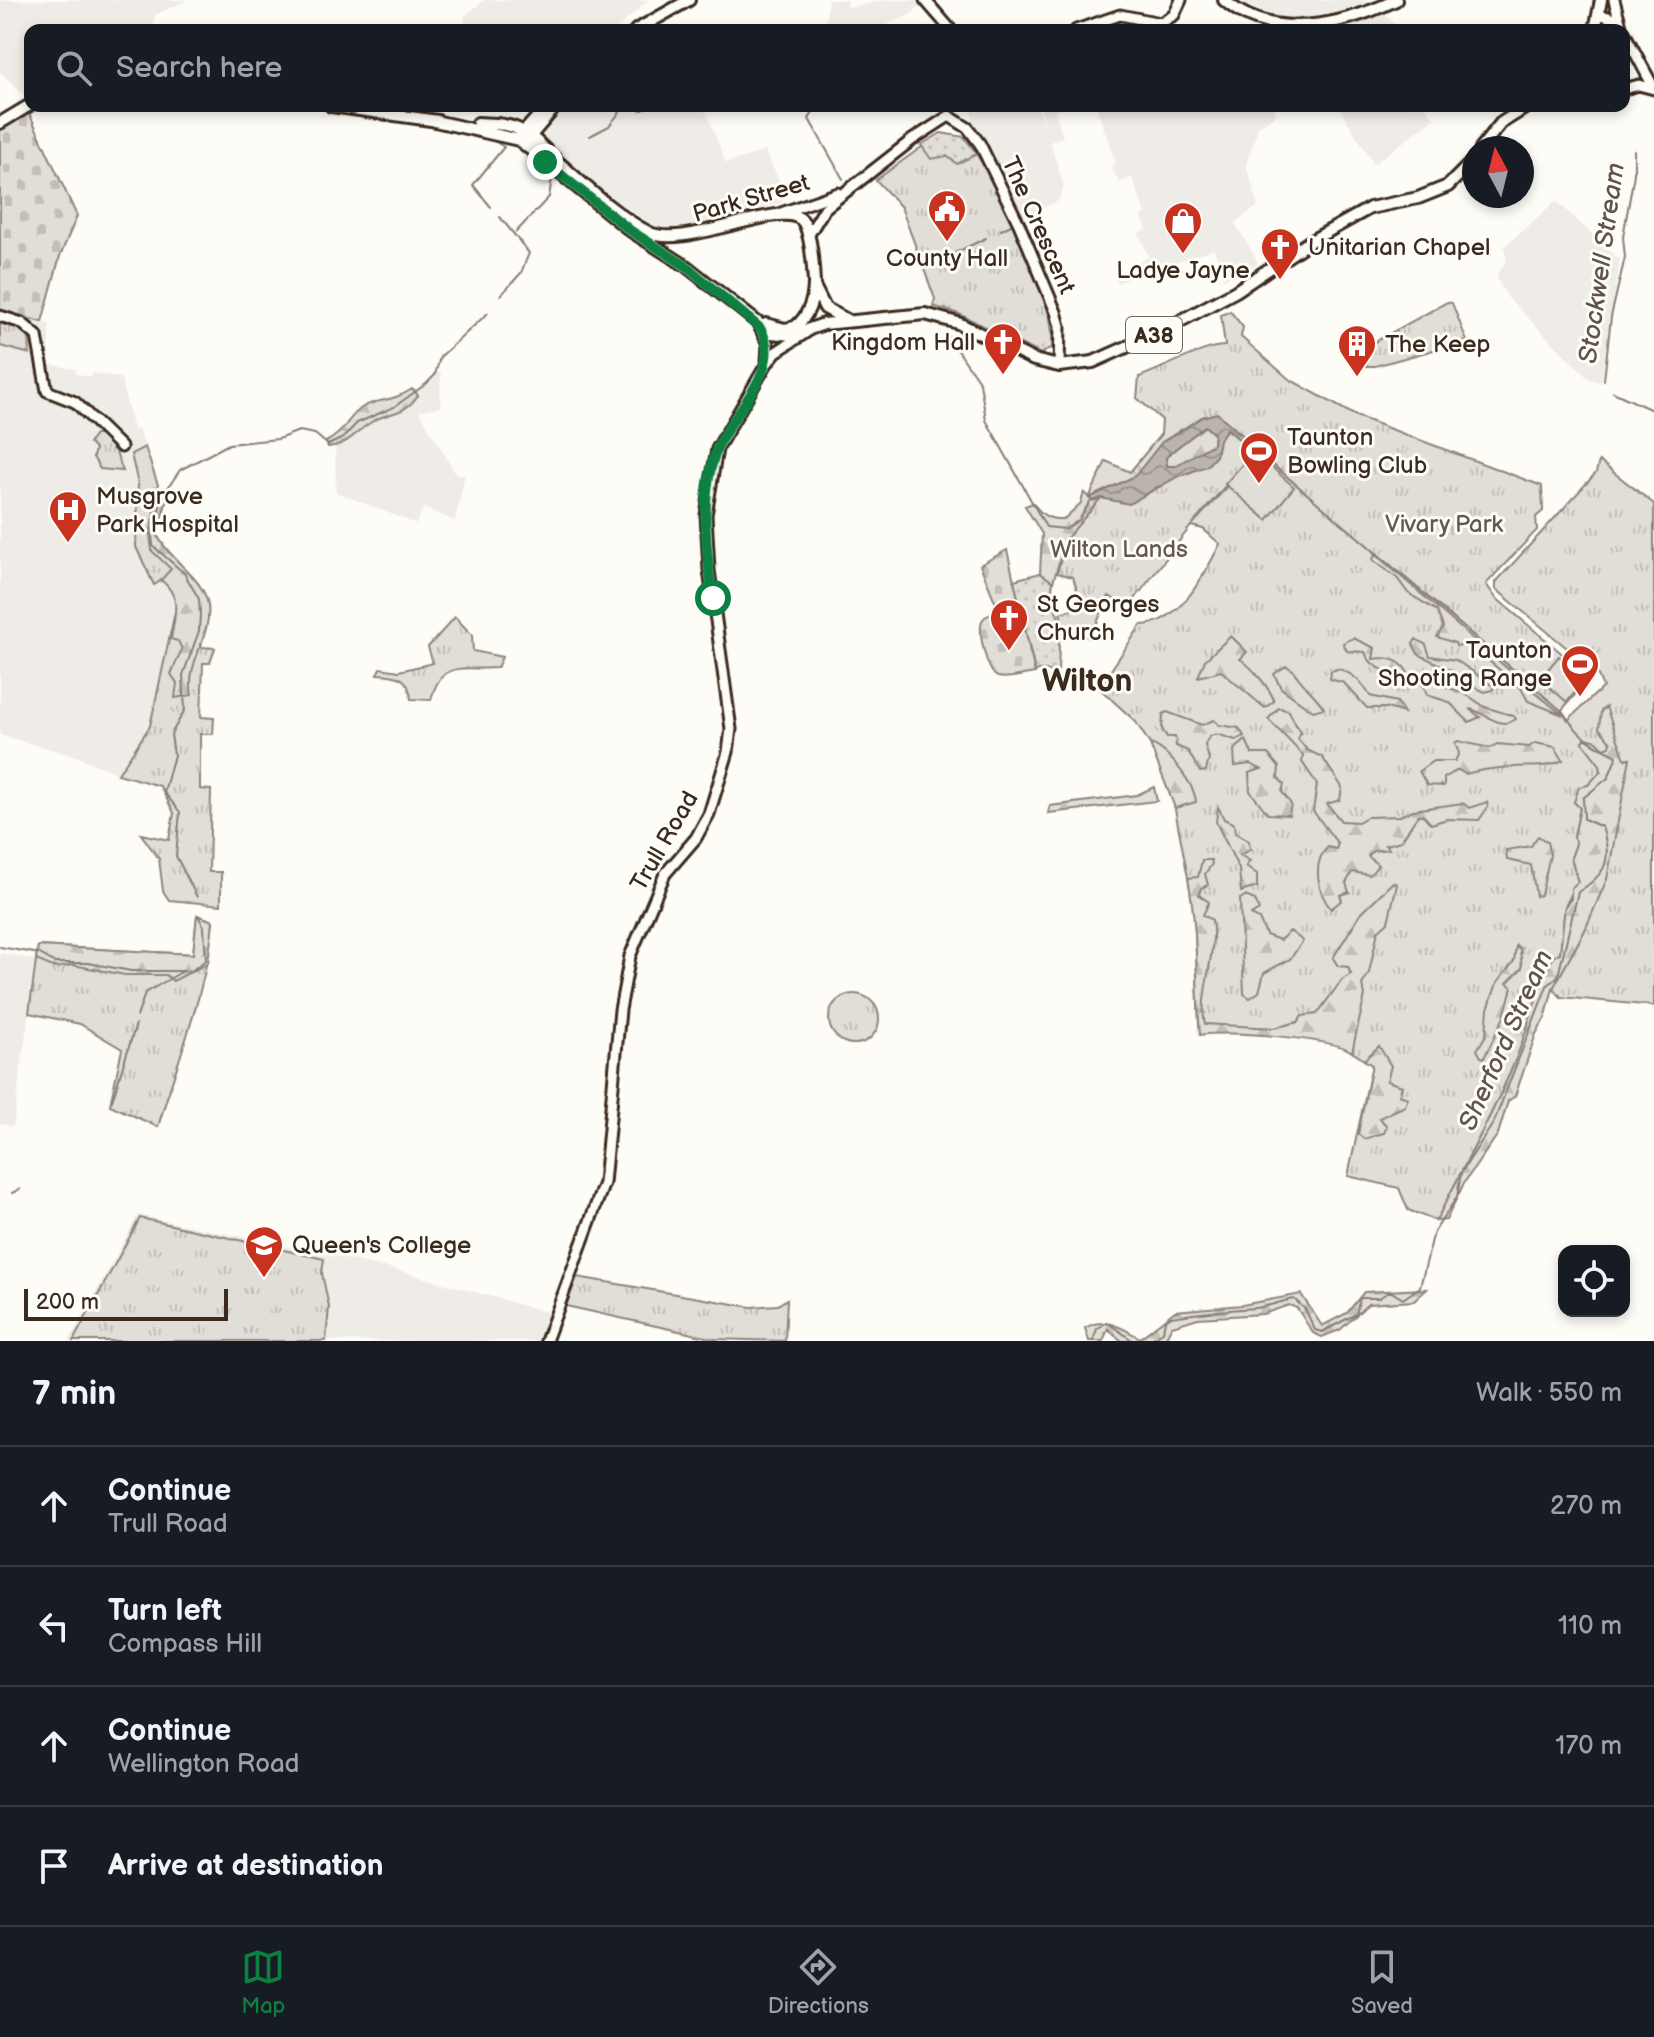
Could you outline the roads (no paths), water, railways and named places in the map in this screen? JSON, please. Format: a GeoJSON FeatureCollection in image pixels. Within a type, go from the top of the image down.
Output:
{"type":"FeatureCollection","features":[{"type":"Feature","properties":{"kind":"main road"},"geometry":{"type":"LineString","coordinates":[[647,24],[689,0]]}},
{"type":"Feature","properties":{"kind":"main road"},"geometry":{"type":"LineString","coordinates":[[1224,0],[1259,22],[1284,24]]}},
{"type":"Feature","properties":{"kind":"main road"},"geometry":{"type":"LineString","coordinates":[[1308,24],[1342,21],[1396,0]]}},
{"type":"Feature","properties":{"kind":"main road"},"geometry":{"type":"LineString","coordinates":[[1596,24],[1601,0]]}},
{"type":"Feature","properties":{"kind":"main road"},"geometry":{"type":"LineString","coordinates":[[0,123],[24,109]]}},
{"type":"Feature","properties":{"kind":"main road"},"geometry":{"type":"LineString","coordinates":[[373,112],[435,121],[502,125],[524,138],[631,231],[686,266],[760,328]]}},
{"type":"Feature","properties":{"kind":"main road"},"geometry":{"type":"LineString","coordinates":[[524,138],[543,112]]}},
{"type":"Feature","properties":{"kind":"main road"},"geometry":{"type":"LineString","coordinates":[[524,138],[550,112]]}},
{"type":"Feature","properties":{"kind":"main road"},"geometry":{"type":"LineString","coordinates":[[1489,136],[1494,129],[1519,112]]}},
{"type":"Feature","properties":{"kind":"main road","name":"Park Street"},"geometry":{"type":"LineString","coordinates":[[524,138],[646,232],[663,239],[678,239],[781,213]]}},
{"type":"Feature","properties":{"kind":"main road","name":"A38"},"geometry":{"type":"LineString","coordinates":[[760,328],[782,335],[849,321],[912,313],[945,319],[1034,360],[1059,366],[1093,362],[1242,287],[1339,225],[1387,204],[1439,191],[1462,174]]}},
{"type":"Feature","properties":{"kind":"main road"},"geometry":{"type":"LineString","coordinates":[[781,213],[804,221],[808,236],[815,311],[809,329]]}},
{"type":"Feature","properties":{"kind":"main road"},"geometry":{"type":"LineString","coordinates":[[678,239],[677,254],[686,266]]}},
{"type":"Feature","properties":{"kind":"main road"},"geometry":{"type":"LineString","coordinates":[[739,311],[774,327],[795,327],[808,312],[814,286]]}},
{"type":"Feature","properties":{"kind":"main road"},"geometry":{"type":"LineString","coordinates":[[814,286],[825,308],[849,321]]}},
{"type":"Feature","properties":{"kind":"street"},"geometry":{"type":"LineString","coordinates":[[1094,24],[1120,15],[1158,24],[1166,21],[1181,0]]}},
{"type":"Feature","properties":{"kind":"street"},"geometry":{"type":"LineString","coordinates":[[1614,0],[1621,24]]}},
{"type":"Feature","properties":{"kind":"street"},"geometry":{"type":"LineString","coordinates":[[928,2],[946,24]]}},
{"type":"Feature","properties":{"kind":"street"},"geometry":{"type":"LineString","coordinates":[[1599,14],[1615,24]]}},
{"type":"Feature","properties":{"kind":"street"},"geometry":{"type":"LineString","coordinates":[[1630,43],[1654,89]]}},
{"type":"Feature","properties":{"kind":"street"},"geometry":{"type":"LineString","coordinates":[[1639,85],[1644,71]]}},
{"type":"Feature","properties":{"kind":"street"},"geometry":{"type":"LineString","coordinates":[[1630,87],[1639,85],[1654,89]]}},
{"type":"Feature","properties":{"kind":"street","name":"Park Street"},"geometry":{"type":"LineString","coordinates":[[808,236],[817,217],[848,189],[951,112]]}},
{"type":"Feature","properties":{"kind":"street","name":"The Crescent"},"geometry":{"type":"LineString","coordinates":[[953,112],[980,144],[1019,224],[1056,312],[1060,326],[1059,366]]}},
{"type":"Feature","properties":{"kind":"street","name":"Park Street"},"geometry":{"type":"LineString","coordinates":[[781,213],[848,189]]}},
{"type":"Feature","properties":{"kind":"street"},"geometry":{"type":"LineString","coordinates":[[0,316],[22,323],[37,336],[47,391],[68,397],[121,447]]}},
{"type":"Feature","properties":{"kind":"street"},"geometry":{"type":"LineString","coordinates":[[760,328],[768,344],[766,365]]}},
{"type":"Feature","properties":{"kind":"street","name":"Trull Road"},"geometry":{"type":"LineString","coordinates":[[546,1341],[604,1183],[620,1010],[630,956],[665,874],[696,838],[709,814],[728,752],[731,729],[709,570],[706,515],[717,449],[766,365],[776,352],[809,329]]}},
{"type":"Feature","properties":{"kind":"water"},"geometry":{"type":"Polygon","coordinates":[[[1217,413],[1247,439],[1243,443],[1227,429],[1219,440],[1216,456],[1207,466],[1177,477],[1129,504],[1089,498],[1135,476],[1162,442],[1202,417],[1217,413]],[[1205,426],[1170,453],[1166,458],[1167,466],[1175,466],[1213,444],[1214,434],[1205,426]]]}},
{"type":"Feature","properties":{"kind":"waterway"},"geometry":{"type":"LineString","coordinates":[[590,136],[609,126],[620,112]]}},
{"type":"Feature","properties":{"kind":"waterway"},"geometry":{"type":"LineString","coordinates":[[813,112],[809,119],[843,179]]}},
{"type":"Feature","properties":{"kind":"waterway"},"geometry":{"type":"LineString","coordinates":[[491,139],[504,147],[473,185],[491,207]]}},
{"type":"Feature","properties":{"kind":"waterway","name":"Stockwell Stream"},"geometry":{"type":"LineString","coordinates":[[1604,380],[1611,317],[1625,257],[1623,237],[1634,174],[1634,150]]}},
{"type":"Feature","properties":{"kind":"waterway"},"geometry":{"type":"LineString","coordinates":[[516,232],[549,197],[552,178]]}},
{"type":"Feature","properties":{"kind":"waterway"},"geometry":{"type":"LineString","coordinates":[[500,217],[529,253],[521,273],[501,295]]}},
{"type":"Feature","properties":{"kind":"waterway"},"geometry":{"type":"LineString","coordinates":[[1001,230],[1013,224]]}},
{"type":"Feature","properties":{"kind":"waterway"},"geometry":{"type":"LineString","coordinates":[[955,253],[986,238]]}},
{"type":"Feature","properties":{"kind":"waterway"},"geometry":{"type":"LineString","coordinates":[[197,897],[176,856],[180,812],[164,792],[174,755],[171,734],[185,710],[183,675],[199,631],[199,599],[184,573],[153,546],[152,534],[163,495],[180,470],[229,444],[278,439],[299,431],[315,434],[328,445],[343,438],[357,423],[394,407],[426,384],[435,375],[440,357],[488,313]]}},
{"type":"Feature","properties":{"kind":"waterway"},"geometry":{"type":"LineString","coordinates":[[948,336],[980,383],[986,420],[1046,527],[1066,529],[1079,520],[1091,500]]}},
{"type":"Feature","properties":{"kind":"waterway","name":"Stockwell Stream"},"geometry":{"type":"LineString","coordinates":[[1613,392],[1654,411]]}},
{"type":"Feature","properties":{"kind":"waterway","name":"Sherford Stream"},"geometry":{"type":"LineString","coordinates":[[1148,1341],[1163,1332],[1165,1320],[1170,1317],[1260,1307],[1294,1299],[1305,1309],[1315,1330],[1322,1332],[1356,1314],[1360,1298],[1379,1298],[1390,1291],[1403,1299],[1420,1287],[1434,1232],[1457,1197],[1461,1173],[1494,1122],[1547,986],[1558,976],[1578,892],[1601,872],[1607,858],[1602,827],[1584,819],[1583,798],[1608,778],[1617,756],[1581,734],[1563,712],[1245,441]]}},
{"type":"Feature","properties":{"kind":"waterway"},"geometry":{"type":"LineString","coordinates":[[0,947],[40,954],[55,963],[88,963],[131,971],[191,971],[206,960],[204,927],[198,915]]}},
{"type":"Feature","properties":{"kind":"waterway"},"geometry":{"type":"LineString","coordinates":[[137,1017],[145,993],[183,971]]}},
{"type":"Feature","properties":{"kind":"waterway"},"geometry":{"type":"LineString","coordinates":[[112,1101],[136,1024]]}},
{"type":"Feature","properties":{"kind":"waterway"},"geometry":{"type":"LineString","coordinates":[[12,1193],[20,1189]]}},
{"type":"Feature","properties":{"kind":"waterway","name":"Sherford Stream"},"geometry":{"type":"LineString","coordinates":[[1093,1341],[1097,1329],[1107,1322],[1133,1341]]}},
{"type":"Feature","properties":{"kind":"place","name":"County Hall"},"geometry":{"type":"Point","coordinates":[947,243]}},
{"type":"Feature","properties":{"kind":"place","name":"Ladye Jayne"},"geometry":{"type":"Point","coordinates":[1183,255]}},
{"type":"Feature","properties":{"kind":"place","name":"Unitarian Chapel"},"geometry":{"type":"Point","coordinates":[1280,281]}},
{"type":"Feature","properties":{"kind":"place","name":"Kingdom Hall"},"geometry":{"type":"Point","coordinates":[1003,376]}},
{"type":"Feature","properties":{"kind":"place","name":"The Keep"},"geometry":{"type":"Point","coordinates":[1357,378]}},
{"type":"Feature","properties":{"kind":"place","name":"Taunton Bowling Club"},"geometry":{"type":"Point","coordinates":[1259,485]}},
{"type":"Feature","properties":{"kind":"place","name":"Musgrove Park Hospital"},"geometry":{"type":"Point","coordinates":[68,544]}},
{"type":"Feature","properties":{"kind":"place","name":"St Georges Church"},"geometry":{"type":"Point","coordinates":[1009,652]}},
{"type":"Feature","properties":{"kind":"place","name":"Taunton Shooting Range"},"geometry":{"type":"Point","coordinates":[1580,698]}},
{"type":"Feature","properties":{"kind":"place","name":"Queen's College"},"geometry":{"type":"Point","coordinates":[264,1279]}},
{"type":"Feature","properties":{"kind":"district","name":"Wilton"},"geometry":{"type":"Point","coordinates":[1087,680]}},
{"type":"Feature","properties":{"kind":"park label","name":"Vivary Park"},"geometry":{"type":"Point","coordinates":[1444,524]}},
{"type":"Feature","properties":{"kind":"park label","name":"Wilton Lands"},"geometry":{"type":"Point","coordinates":[1119,549]}}]}
